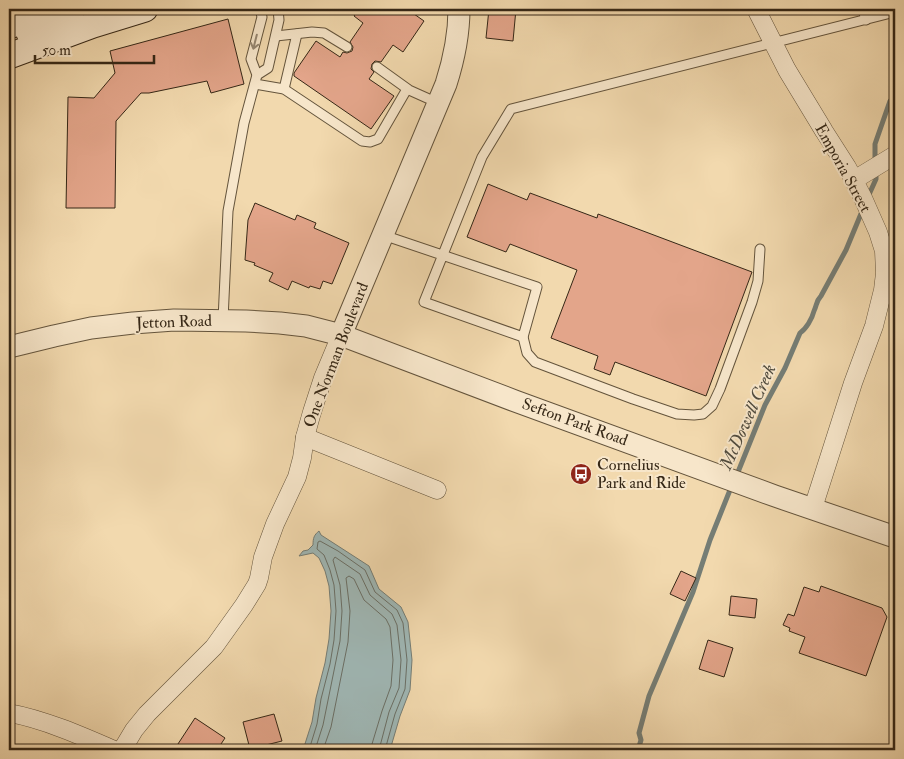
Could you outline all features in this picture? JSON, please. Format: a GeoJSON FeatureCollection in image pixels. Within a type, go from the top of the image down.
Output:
{"type":"FeatureCollection","features":[{"type":"Feature","properties":{"kind":"main road"},"geometry":{"type":"LineString","coordinates":[[9,26],[56,9]]}},
{"type":"Feature","properties":{"kind":"main road"},"geometry":{"type":"LineString","coordinates":[[9,41],[54,22],[73,9]]}},
{"type":"Feature","properties":{"kind":"main road"},"geometry":{"type":"LineString","coordinates":[[9,56],[94,25],[145,9]]}},
{"type":"Feature","properties":{"kind":"street","name":"One Norman Boulevard"},"geometry":{"type":"LineString","coordinates":[[122,750],[134,730],[147,714],[214,647],[244,605],[260,578],[263,557],[275,524],[297,477],[302,458],[304,437],[323,378],[446,84],[454,60],[459,9]]}},
{"type":"Feature","properties":{"kind":"street","name":"Emporia Street"},"geometry":{"type":"LineString","coordinates":[[756,9],[787,70],[854,180],[878,232],[884,251],[885,273],[883,290],[874,326],[813,508]]}},
{"type":"Feature","properties":{"kind":"street"},"geometry":{"type":"LineString","coordinates":[[854,180],[895,155]]}},
{"type":"Feature","properties":{"kind":"street","name":"Jetton Road"},"geometry":{"type":"LineString","coordinates":[[9,347],[91,328],[174,320],[222,320],[297,325],[341,335]]}},
{"type":"Feature","properties":{"kind":"street","name":"Sefton Park Road"},"geometry":{"type":"LineString","coordinates":[[341,335],[775,496],[895,537]]}},
{"type":"Feature","properties":{"kind":"street"},"geometry":{"type":"LineString","coordinates":[[304,437],[437,490]]}},
{"type":"Feature","properties":{"kind":"street"},"geometry":{"type":"LineString","coordinates":[[9,713],[21,715],[74,733],[114,750]]}},
{"type":"Feature","properties":{"kind":"lane"},"geometry":{"type":"LineString","coordinates":[[222,320],[228,211],[244,123],[256,79],[251,60],[262,18],[260,9]]}},
{"type":"Feature","properties":{"kind":"lane"},"geometry":{"type":"LineString","coordinates":[[256,79],[268,68],[279,20],[278,9]]}},
{"type":"Feature","properties":{"kind":"lane"},"geometry":{"type":"LineString","coordinates":[[863,9],[866,20]]}},
{"type":"Feature","properties":{"kind":"lane"},"geometry":{"type":"LineString","coordinates":[[522,337],[424,302],[482,157],[511,109],[895,12]]}},
{"type":"Feature","properties":{"kind":"lane"},"geometry":{"type":"LineString","coordinates":[[276,36],[312,32],[324,33],[347,47]]}},
{"type":"Feature","properties":{"kind":"lane"},"geometry":{"type":"LineString","coordinates":[[284,89],[297,34]]}},
{"type":"Feature","properties":{"kind":"lane"},"geometry":{"type":"LineString","coordinates":[[377,67],[407,89],[438,103]]}},
{"type":"Feature","properties":{"kind":"lane"},"geometry":{"type":"LineString","coordinates":[[256,79],[284,89],[362,141],[370,142],[378,139],[407,89]]}},
{"type":"Feature","properties":{"kind":"lane"},"geometry":{"type":"LineString","coordinates":[[383,235],[537,287],[522,337],[527,353],[535,362],[633,400],[677,414],[694,415],[703,414],[712,406],[720,389],[752,302],[758,281],[760,249]]}},
{"type":"Feature","properties":{"kind":"water"},"geometry":{"type":"Polygon","coordinates":[[[319,531],[321,535],[369,566],[379,589],[401,607],[408,622],[412,660],[410,690],[390,750],[303,750],[312,722],[325,663],[331,611],[329,586],[319,558],[313,553],[299,556],[313,545],[314,537],[319,531]]]}},
{"type":"Feature","properties":{"kind":"building"},"geometry":{"type":"Polygon","coordinates":[[[359,9],[407,9],[424,21],[403,52],[393,45],[381,62],[375,61],[372,64],[371,69],[374,72],[369,79],[394,96],[371,129],[294,76],[294,73],[316,41],[340,57],[343,52],[352,51],[353,47],[350,42],[363,23],[354,16],[359,9]]]}},
{"type":"Feature","properties":{"kind":"building"},"geometry":{"type":"Polygon","coordinates":[[[489,9],[516,9],[513,41],[486,38],[489,9]]]}},
{"type":"Feature","properties":{"kind":"building"},"geometry":{"type":"Polygon","coordinates":[[[228,19],[244,84],[211,93],[207,81],[141,93],[116,121],[115,208],[66,208],[68,97],[94,98],[115,73],[110,51],[228,19]]]}},
{"type":"Feature","properties":{"kind":"building"},"geometry":{"type":"Polygon","coordinates":[[[488,184],[527,200],[530,193],[597,218],[598,214],[752,272],[706,396],[615,362],[610,375],[594,369],[598,356],[551,338],[577,270],[510,244],[506,252],[467,237],[488,184]]]}},
{"type":"Feature","properties":{"kind":"building"},"geometry":{"type":"Polygon","coordinates":[[[255,203],[295,220],[297,215],[316,223],[314,228],[349,243],[332,284],[323,281],[320,289],[310,286],[309,288],[292,281],[288,290],[269,281],[273,273],[245,260],[248,220],[255,203]]]}},
{"type":"Feature","properties":{"kind":"building"},"geometry":{"type":"Polygon","coordinates":[[[681,571],[696,578],[685,601],[670,594],[681,571]]]}},
{"type":"Feature","properties":{"kind":"building"},"geometry":{"type":"Polygon","coordinates":[[[821,586],[882,608],[887,617],[866,676],[799,653],[805,637],[789,631],[790,628],[783,625],[788,614],[794,616],[804,587],[819,592],[821,586]]]}},
{"type":"Feature","properties":{"kind":"building"},"geometry":{"type":"Polygon","coordinates":[[[731,596],[757,599],[755,618],[729,615],[731,596]]]}},
{"type":"Feature","properties":{"kind":"building"},"geometry":{"type":"Polygon","coordinates":[[[708,640],[733,648],[724,677],[699,669],[708,640]]]}},
{"type":"Feature","properties":{"kind":"building"},"geometry":{"type":"Polygon","coordinates":[[[274,714],[282,741],[250,749],[243,722],[274,714]]]}},
{"type":"Feature","properties":{"kind":"building"},"geometry":{"type":"Polygon","coordinates":[[[195,718],[225,738],[217,750],[174,750],[195,718]]]}},
{"type":"Feature","properties":{"kind":"waterway","name":"McDowell Creek"},"geometry":{"type":"LineString","coordinates":[[875,163],[875,144],[890,101]]}},
{"type":"Feature","properties":{"kind":"waterway","name":"McDowell Creek"},"geometry":{"type":"LineString","coordinates":[[867,199],[876,179],[876,171]]}},
{"type":"Feature","properties":{"kind":"waterway","name":"McDowell Creek"},"geometry":{"type":"LineString","coordinates":[[736,477],[765,405],[785,368],[800,333],[810,320],[818,300],[846,250],[863,209]]}},
{"type":"Feature","properties":{"kind":"waterway","name":"McDowell Creek"},"geometry":{"type":"LineString","coordinates":[[638,750],[641,740],[639,733],[649,696],[693,592],[710,540],[732,485]]}},
{"type":"Feature","properties":{"kind":"place","name":"Cornelius Park and Ride"},"geometry":{"type":"Point","coordinates":[581,474]}}]}
